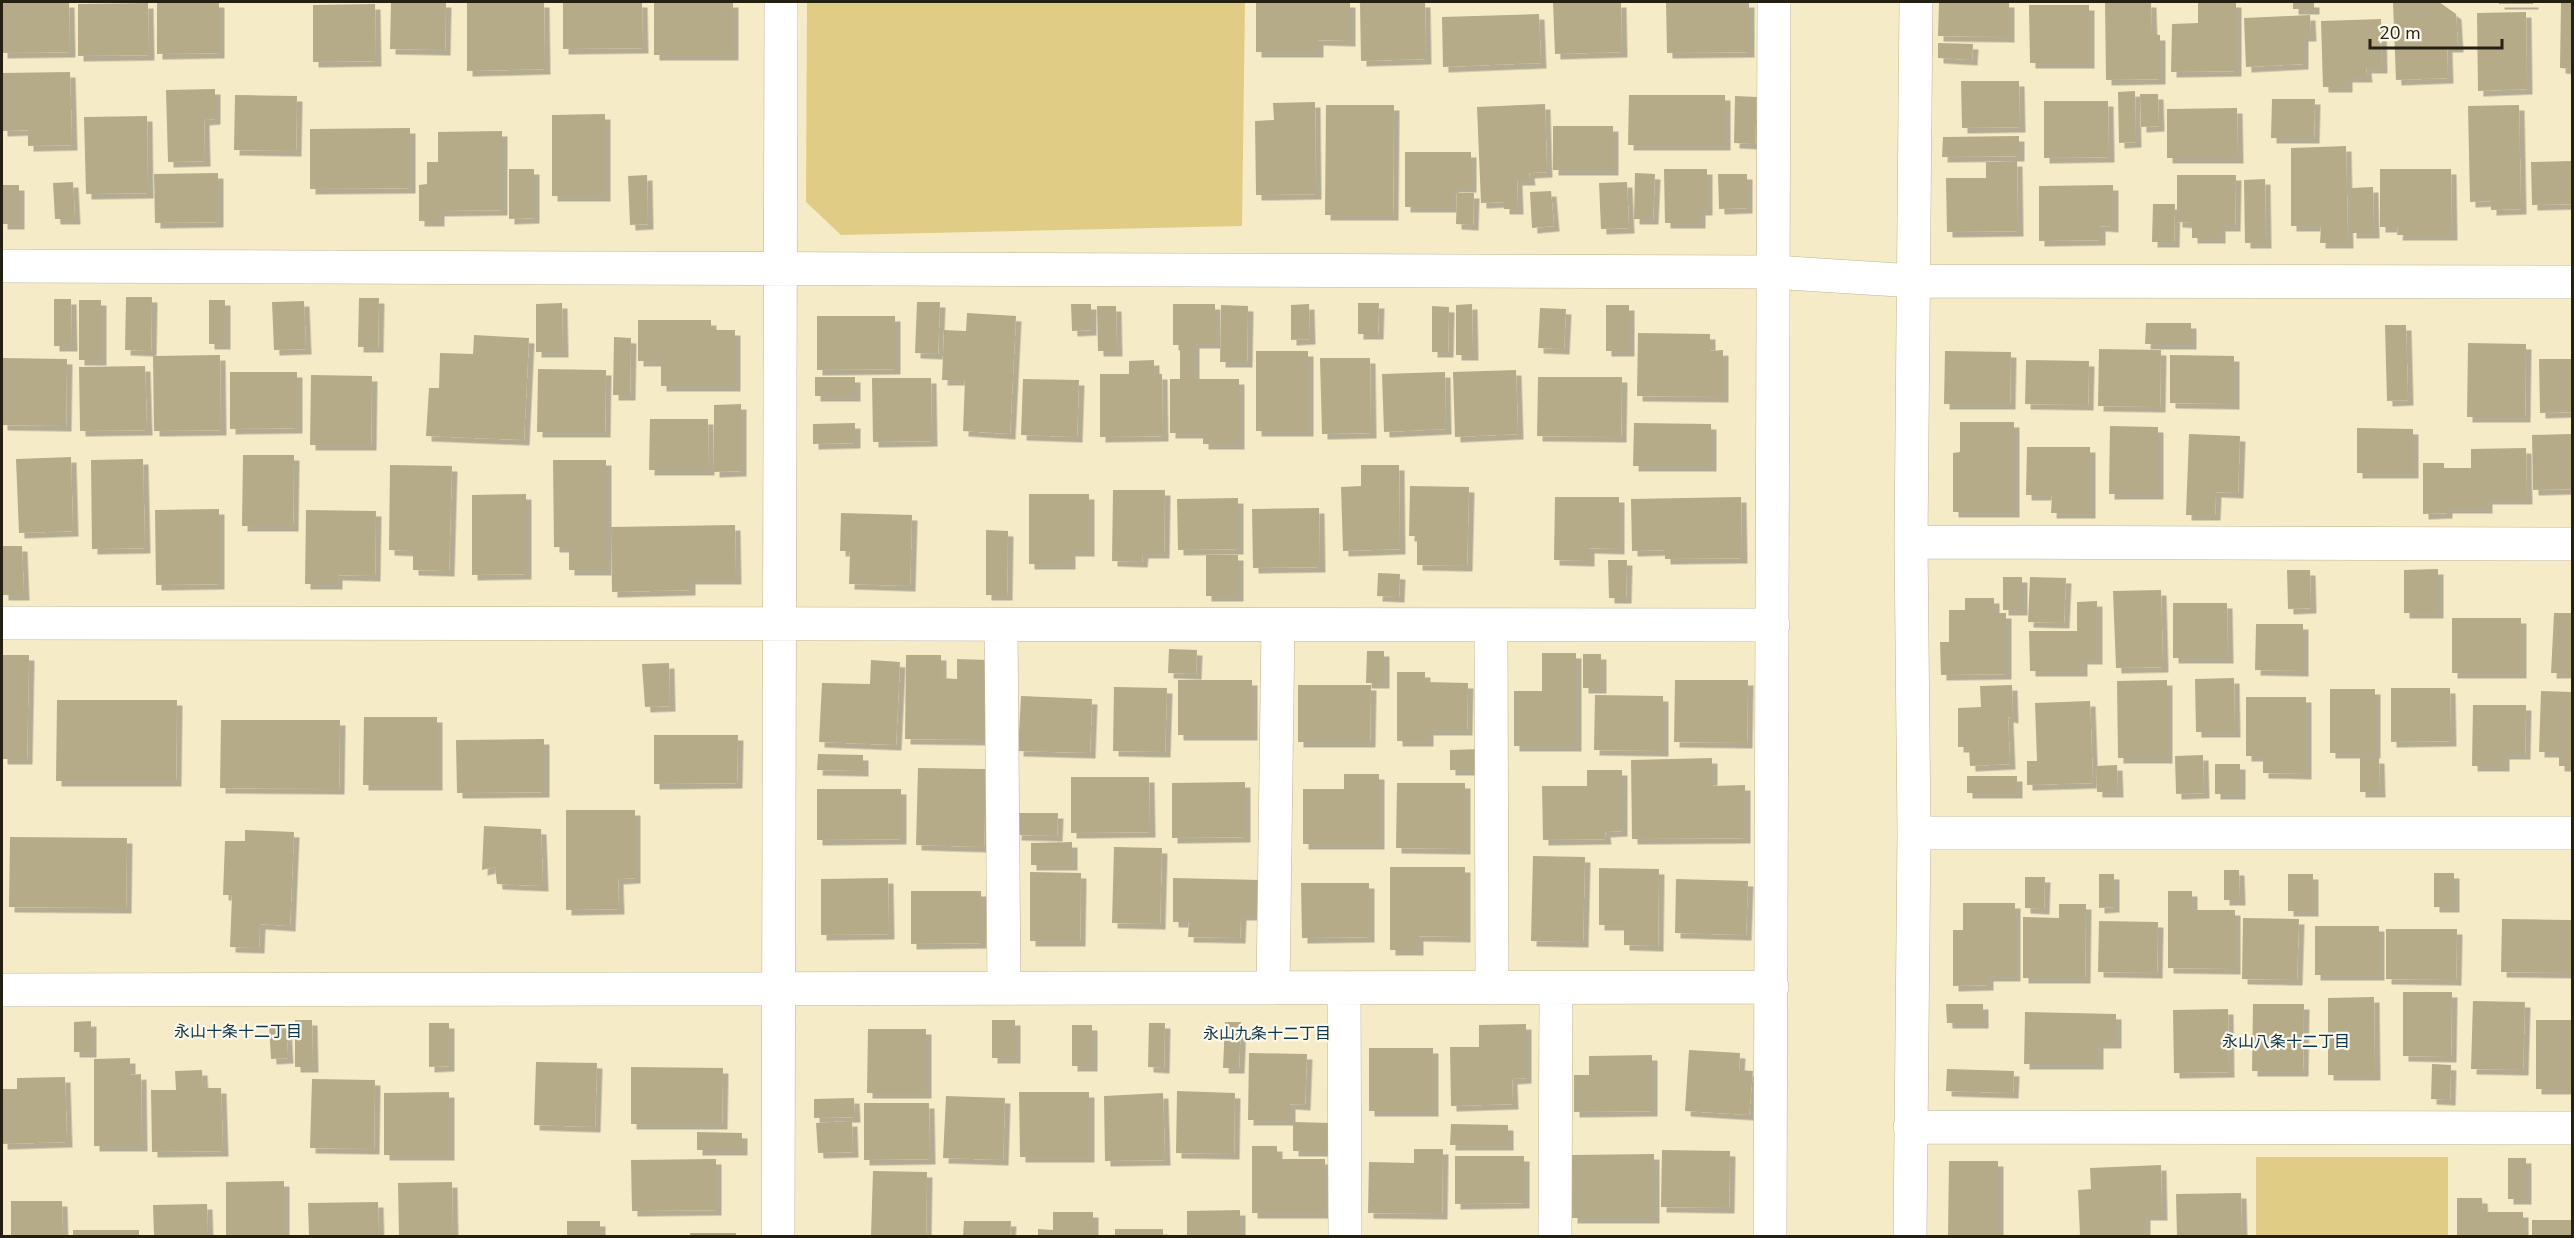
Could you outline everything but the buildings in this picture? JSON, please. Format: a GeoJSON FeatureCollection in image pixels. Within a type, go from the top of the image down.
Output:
{"type":"FeatureCollection","features":[{"type":"Feature","properties":{"kind":"street"},"geometry":{"type":"LineString","coordinates":[[778,1236],[781,2]]}},
{"type":"Feature","properties":{"kind":"street"},"geometry":{"type":"LineString","coordinates":[[1770,1236],[1774,2]]}},
{"type":"Feature","properties":{"kind":"street"},"geometry":{"type":"LineString","coordinates":[[1910,1236],[1914,833],[1911,543],[1916,2]]}},
{"type":"Feature","properties":{"kind":"street"},"geometry":{"type":"LineString","coordinates":[[2,266],[1773,272],[1914,281],[2572,282]]}},
{"type":"Feature","properties":{"kind":"street"},"geometry":{"type":"LineString","coordinates":[[1911,543],[2572,544]]}},
{"type":"Feature","properties":{"kind":"street"},"geometry":{"type":"LineString","coordinates":[[2,623],[1773,626]]}},
{"type":"Feature","properties":{"kind":"street"},"geometry":{"type":"LineString","coordinates":[[1001,625],[1004,988]]}},
{"type":"Feature","properties":{"kind":"street"},"geometry":{"type":"LineString","coordinates":[[1273,988],[1278,626]]}},
{"type":"Feature","properties":{"kind":"street"},"geometry":{"type":"LineString","coordinates":[[1491,626],[1492,988]]}},
{"type":"Feature","properties":{"kind":"street"},"geometry":{"type":"LineString","coordinates":[[1914,833],[2572,833]]}},
{"type":"Feature","properties":{"kind":"street"},"geometry":{"type":"LineString","coordinates":[[2,990],[1772,987]]}},
{"type":"Feature","properties":{"kind":"street"},"geometry":{"type":"LineString","coordinates":[[1344,988],[1345,1236]]}},
{"type":"Feature","properties":{"kind":"street"},"geometry":{"type":"LineString","coordinates":[[1555,1236],[1556,988]]}},
{"type":"Feature","properties":{"kind":"street"},"geometry":{"type":"LineString","coordinates":[[1910,1127],[2572,1128]]}},
{"type":"Feature","properties":{"kind":"shaded area"},"geometry":{"type":"Polygon","coordinates":[[[807,2],[1245,2],[1242,226],[841,235],[806,202],[807,2]]]}},
{"type":"Feature","properties":{"kind":"shaded area"},"geometry":{"type":"Polygon","coordinates":[[[2256,1157],[2448,1157],[2448,1236],[2256,1236],[2256,1157]]]}},
{"type":"Feature","properties":{"kind":"district","name":"永山十条十二丁目"},"geometry":{"type":"Point","coordinates":[238,1031]}},
{"type":"Feature","properties":{"kind":"district","name":"永山九条十二丁目"},"geometry":{"type":"Point","coordinates":[1267,1033]}},
{"type":"Feature","properties":{"kind":"district","name":"永山八条十二丁目"},"geometry":{"type":"Point","coordinates":[2286,1041]}}]}
